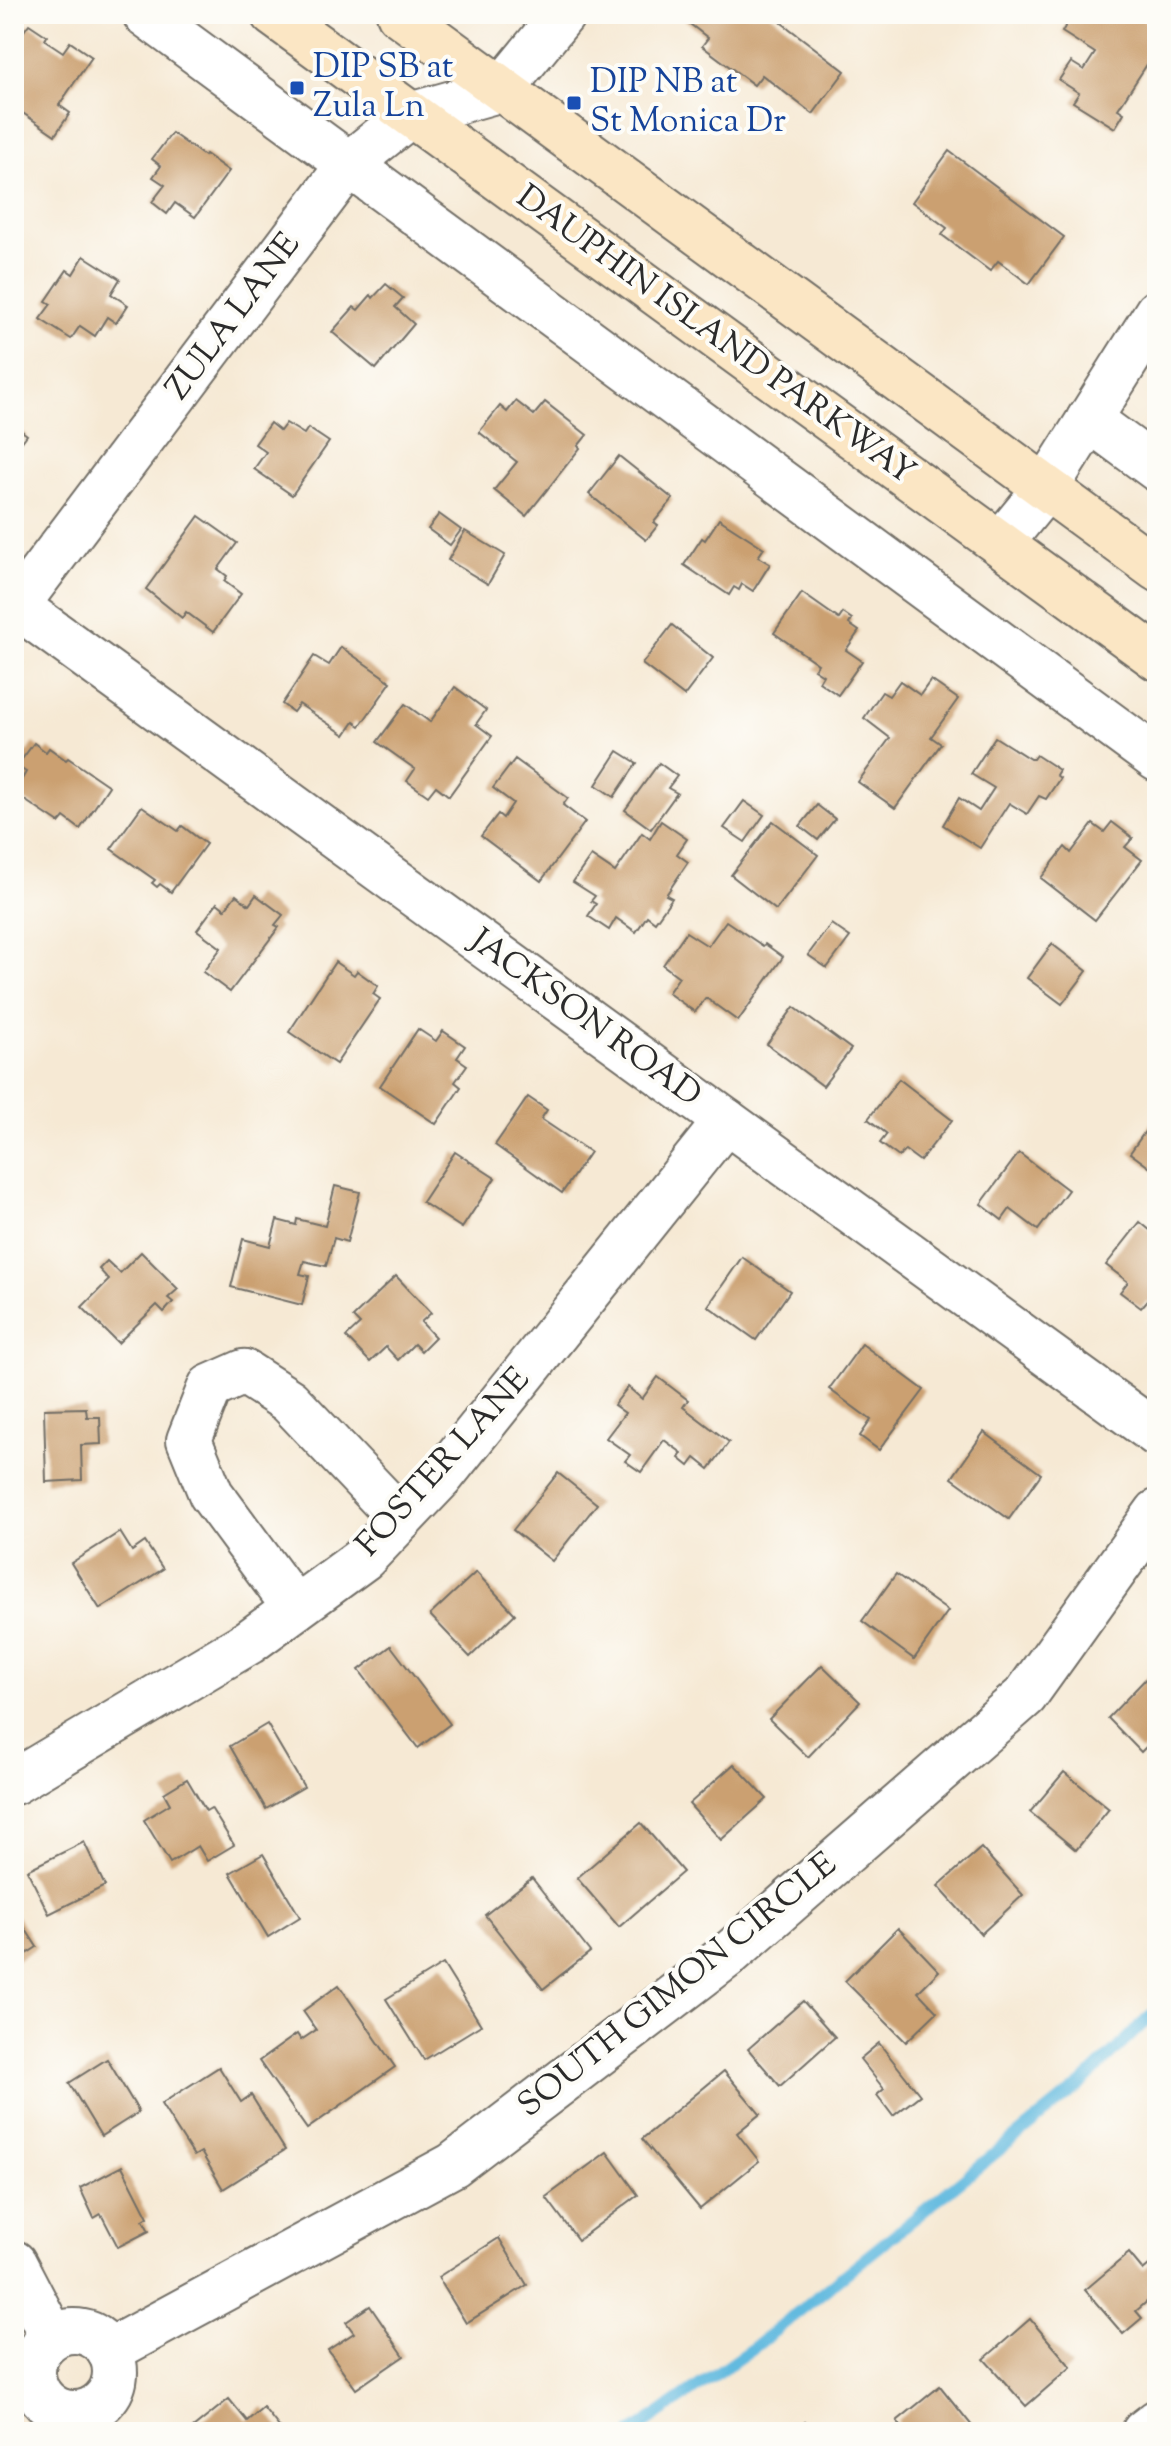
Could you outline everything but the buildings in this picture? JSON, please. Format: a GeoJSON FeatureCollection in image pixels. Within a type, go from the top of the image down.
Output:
{"type":"FeatureCollection","features":[{"type":"Feature","properties":{"kind":"main road","name":"DAUPHIN ISLAND PARKWAY"},"geometry":{"type":"LineString","coordinates":[[273,14],[1157,658]]}},
{"type":"Feature","properties":{"kind":"main road"},"geometry":{"type":"LineString","coordinates":[[399,14],[1157,569]]}},
{"type":"Feature","properties":{"kind":"street"},"geometry":{"type":"LineString","coordinates":[[145,14],[1157,759]]}},
{"type":"Feature","properties":{"kind":"street"},"geometry":{"type":"LineString","coordinates":[[502,89],[563,14]]}},
{"type":"Feature","properties":{"kind":"street","name":"ZULA LANE"},"geometry":{"type":"LineString","coordinates":[[15,606],[350,163],[410,115],[502,89]]}},
{"type":"Feature","properties":{"kind":"street"},"geometry":{"type":"LineString","coordinates":[[1001,543],[1046,488],[1157,312]]}},
{"type":"Feature","properties":{"kind":"street"},"geometry":{"type":"LineString","coordinates":[[1089,419],[1157,469]]}},
{"type":"Feature","properties":{"kind":"street","name":"JACKSON ROAD"},"geometry":{"type":"LineString","coordinates":[[15,606],[1157,1434]]}},
{"type":"Feature","properties":{"kind":"street","name":"FOSTER LANE"},"geometry":{"type":"LineString","coordinates":[[14,1782],[249,1642],[364,1558],[441,1477],[726,1121]]}},
{"type":"Feature","properties":{"kind":"street"},"geometry":{"type":"LineString","coordinates":[[295,1608],[211,1494],[189,1440],[210,1387],[244,1372],[289,1401],[401,1519]]}},
{"type":"Feature","properties":{"kind":"street","name":"SOUTH GIMON CIRCLE"},"geometry":{"type":"LineString","coordinates":[[109,2351],[453,2165],[728,1955],[1025,1696],[1157,1512]]}},
{"type":"Feature","properties":{"kind":"street"},"geometry":{"type":"LineString","coordinates":[[14,2263],[52,2336]]}},
{"type":"Feature","properties":{"kind":"street"},"geometry":{"type":"LineString","coordinates":[[71,2330],[86,2332],[98,2337],[109,2351],[115,2371],[100,2420],[61,2412],[48,2405],[26,2400],[33,2381],[32,2366],[36,2353],[52,2336],[71,2330]]}},
{"type":"Feature","properties":{"kind":"street"},"geometry":{"type":"LineString","coordinates":[[1144,2432],[1157,2422]]}},
{"type":"Feature","properties":{"kind":"waterway"},"geometry":{"type":"LineString","coordinates":[[633,2432],[756,2346],[1080,2085],[1157,2010]]}},
{"type":"Feature","properties":{"kind":"place","name":"DIP SB at Zula Ln"},"geometry":{"type":"Point","coordinates":[297,88]}},
{"type":"Feature","properties":{"kind":"place","name":"DIP NB at St Monica Dr"},"geometry":{"type":"Point","coordinates":[574,103]}}]}
